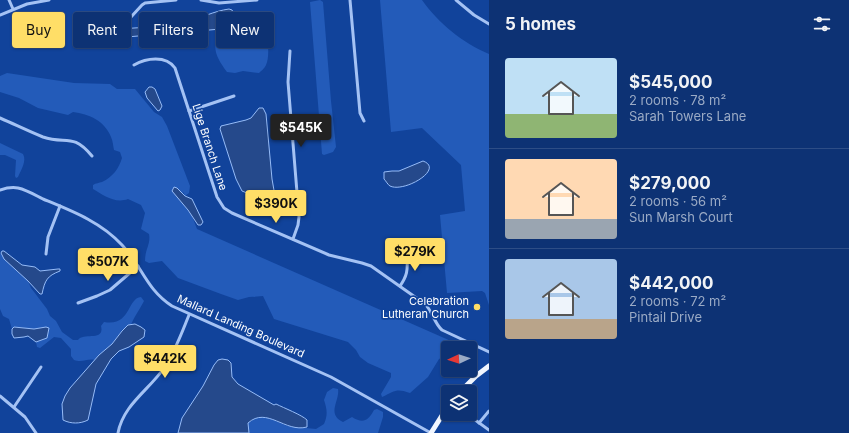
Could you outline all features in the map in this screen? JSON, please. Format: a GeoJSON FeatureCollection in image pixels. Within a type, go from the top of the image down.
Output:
{"type":"FeatureCollection","features":[{"type":"Feature","properties":{"kind":"main road"},"geometry":{"type":"LineString","coordinates":[[467,385],[489,366]]}},
{"type":"Feature","properties":{"kind":"main road"},"geometry":{"type":"LineString","coordinates":[[431,433],[441,417]]}},
{"type":"Feature","properties":{"kind":"street"},"geometry":{"type":"LineString","coordinates":[[9,0],[13,9]]}},
{"type":"Feature","properties":{"kind":"street"},"geometry":{"type":"LineString","coordinates":[[0,15],[35,2],[49,0]]}},
{"type":"Feature","properties":{"kind":"street"},"geometry":{"type":"LineString","coordinates":[[132,17],[142,5],[176,0]]}},
{"type":"Feature","properties":{"kind":"street"},"geometry":{"type":"LineString","coordinates":[[201,0],[218,2],[257,0]]}},
{"type":"Feature","properties":{"kind":"street"},"geometry":{"type":"LineString","coordinates":[[350,0],[360,113],[364,121]]}},
{"type":"Feature","properties":{"kind":"street"},"geometry":{"type":"LineString","coordinates":[[456,0],[474,15],[489,24]]}},
{"type":"Feature","properties":{"kind":"street"},"geometry":{"type":"LineString","coordinates":[[290,51],[288,82],[299,216],[298,225],[292,239]]}},
{"type":"Feature","properties":{"kind":"street","name":"Lige Branch Lane"},"geometry":{"type":"LineString","coordinates":[[134,65],[141,61],[159,59],[167,60],[176,70],[217,197],[221,204],[232,213],[329,255],[365,264],[400,286],[428,307],[437,325],[442,330],[489,352]]}},
{"type":"Feature","properties":{"kind":"street"},"geometry":{"type":"LineString","coordinates":[[189,111],[234,96]]}},
{"type":"Feature","properties":{"kind":"street"},"geometry":{"type":"LineString","coordinates":[[0,118],[43,137],[74,141],[84,146],[92,156]]}},
{"type":"Feature","properties":{"kind":"street","name":"Mallard Landing Boulevard"},"geometry":{"type":"LineString","coordinates":[[0,190],[12,188],[20,189],[93,221],[108,231],[129,252],[150,286],[161,298],[172,306],[189,315],[331,377],[431,433]]}},
{"type":"Feature","properties":{"kind":"street"},"geometry":{"type":"LineString","coordinates":[[46,254],[48,237],[60,206]]}},
{"type":"Feature","properties":{"kind":"street"},"geometry":{"type":"LineString","coordinates":[[400,286],[407,273],[408,252],[410,247]]}},
{"type":"Feature","properties":{"kind":"street"},"geometry":{"type":"LineString","coordinates":[[78,303],[110,290],[138,266]]}},
{"type":"Feature","properties":{"kind":"street"},"geometry":{"type":"LineString","coordinates":[[118,433],[126,412],[167,364],[189,315]]}},
{"type":"Feature","properties":{"kind":"street"},"geometry":{"type":"LineString","coordinates":[[14,407],[41,366]]}},
{"type":"Feature","properties":{"kind":"street"},"geometry":{"type":"LineString","coordinates":[[0,396],[29,421],[36,433]]}},
{"type":"Feature","properties":{"kind":"street"},"geometry":{"type":"LineString","coordinates":[[479,423],[489,411]]}},
{"type":"Feature","properties":{"kind":"street"},"geometry":{"type":"LineString","coordinates":[[476,421],[489,430]]}},
{"type":"Feature","properties":{"kind":"shaded area"},"geometry":{"type":"Polygon","coordinates":[[[320,0],[323,2],[336,147],[333,152],[324,155],[322,154],[310,2],[320,0]]]}},
{"type":"Feature","properties":{"kind":"shaded area"},"geometry":{"type":"Polygon","coordinates":[[[380,0],[422,0],[436,17],[452,32],[489,54],[489,305],[485,293],[482,291],[447,293],[440,215],[465,211],[461,165],[422,128],[391,132],[380,0]]]}},
{"type":"Feature","properties":{"kind":"shaded area"},"geometry":{"type":"Polygon","coordinates":[[[229,9],[233,12],[216,12],[216,29],[208,30],[208,14],[218,11],[229,9]]]}},
{"type":"Feature","properties":{"kind":"shaded area"},"geometry":{"type":"Polygon","coordinates":[[[131,28],[139,28],[139,36],[131,37],[131,28]]]}},
{"type":"Feature","properties":{"kind":"shaded area"},"geometry":{"type":"Polygon","coordinates":[[[216,40],[216,48],[268,48],[268,57],[265,67],[259,73],[243,71],[235,73],[227,72],[218,58],[215,48],[216,40]]]}},
{"type":"Feature","properties":{"kind":"shaded area"},"geometry":{"type":"Polygon","coordinates":[[[7,73],[74,83],[110,84],[117,89],[135,89],[154,112],[162,117],[167,126],[190,186],[189,193],[185,196],[183,192],[180,200],[192,216],[197,229],[451,341],[441,341],[441,358],[428,377],[410,393],[396,391],[382,397],[381,394],[391,377],[391,373],[368,363],[360,357],[356,350],[348,342],[274,319],[263,296],[249,297],[238,300],[178,278],[162,261],[149,263],[145,261],[149,244],[149,234],[141,229],[145,213],[141,205],[128,199],[114,200],[93,189],[93,185],[106,180],[112,175],[117,169],[122,158],[120,152],[114,150],[112,140],[105,127],[96,119],[85,114],[73,112],[68,115],[38,108],[19,98],[0,92],[0,76],[7,73]]]}},
{"type":"Feature","properties":{"kind":"shaded area"},"geometry":{"type":"Polygon","coordinates":[[[149,87],[155,89],[162,106],[158,111],[147,98],[145,92],[149,87]]]}},
{"type":"Feature","properties":{"kind":"shaded area"},"geometry":{"type":"Polygon","coordinates":[[[259,108],[263,108],[266,114],[275,196],[267,201],[242,191],[236,179],[220,129],[221,126],[251,118],[259,108]]]}},
{"type":"Feature","properties":{"kind":"shaded area"},"geometry":{"type":"Polygon","coordinates":[[[0,143],[23,154],[23,166],[18,177],[16,178],[16,160],[5,155],[0,155],[0,143]]]}},
{"type":"Feature","properties":{"kind":"shaded area"},"geometry":{"type":"Polygon","coordinates":[[[423,161],[428,165],[429,169],[420,179],[412,183],[396,187],[388,185],[384,179],[384,172],[399,171],[423,161]]]}},
{"type":"Feature","properties":{"kind":"shaded area"},"geometry":{"type":"Polygon","coordinates":[[[174,187],[185,196],[192,199],[203,222],[201,225],[198,225],[172,191],[174,187]]]}},
{"type":"Feature","properties":{"kind":"shaded area"},"geometry":{"type":"Polygon","coordinates":[[[2,251],[22,265],[35,267],[40,271],[60,269],[60,271],[47,279],[42,294],[40,294],[4,259],[1,253],[2,251]]]}},
{"type":"Feature","properties":{"kind":"shaded area"},"geometry":{"type":"Polygon","coordinates":[[[0,253],[4,259],[28,281],[31,288],[47,309],[50,316],[56,321],[62,332],[73,340],[100,334],[101,326],[104,322],[113,322],[124,317],[136,299],[141,297],[144,301],[131,325],[122,330],[112,344],[95,360],[74,360],[71,356],[71,349],[61,338],[54,337],[40,348],[37,347],[36,342],[47,338],[46,327],[34,329],[15,327],[12,329],[9,319],[3,316],[0,309],[0,253]]]}},
{"type":"Feature","properties":{"kind":"shaded area"},"geometry":{"type":"Polygon","coordinates":[[[135,324],[145,330],[144,337],[129,347],[119,351],[111,359],[96,384],[88,420],[76,423],[63,420],[62,404],[70,388],[128,325],[135,324]]]}},
{"type":"Feature","properties":{"kind":"shaded area"},"geometry":{"type":"Polygon","coordinates":[[[14,327],[34,329],[49,328],[47,338],[36,342],[28,336],[14,338],[12,329],[14,327]]]}},
{"type":"Feature","properties":{"kind":"shaded area"},"geometry":{"type":"Polygon","coordinates":[[[218,360],[228,360],[231,363],[232,377],[238,384],[274,405],[276,404],[305,418],[307,420],[307,427],[291,427],[269,418],[262,417],[248,423],[249,433],[178,433],[182,418],[203,386],[214,365],[218,360]]]}},
{"type":"Feature","properties":{"kind":"shaded area"},"geometry":{"type":"Polygon","coordinates":[[[333,388],[338,389],[334,411],[335,415],[343,422],[352,417],[362,421],[365,420],[370,417],[374,410],[377,409],[383,412],[378,433],[249,433],[248,423],[260,416],[269,418],[287,426],[316,429],[324,424],[327,412],[324,400],[327,392],[333,388]]]}},
{"type":"Feature","properties":{"kind":"place","name":"Celebration Lutheran Church"},"geometry":{"type":"Point","coordinates":[477,307]}}]}
